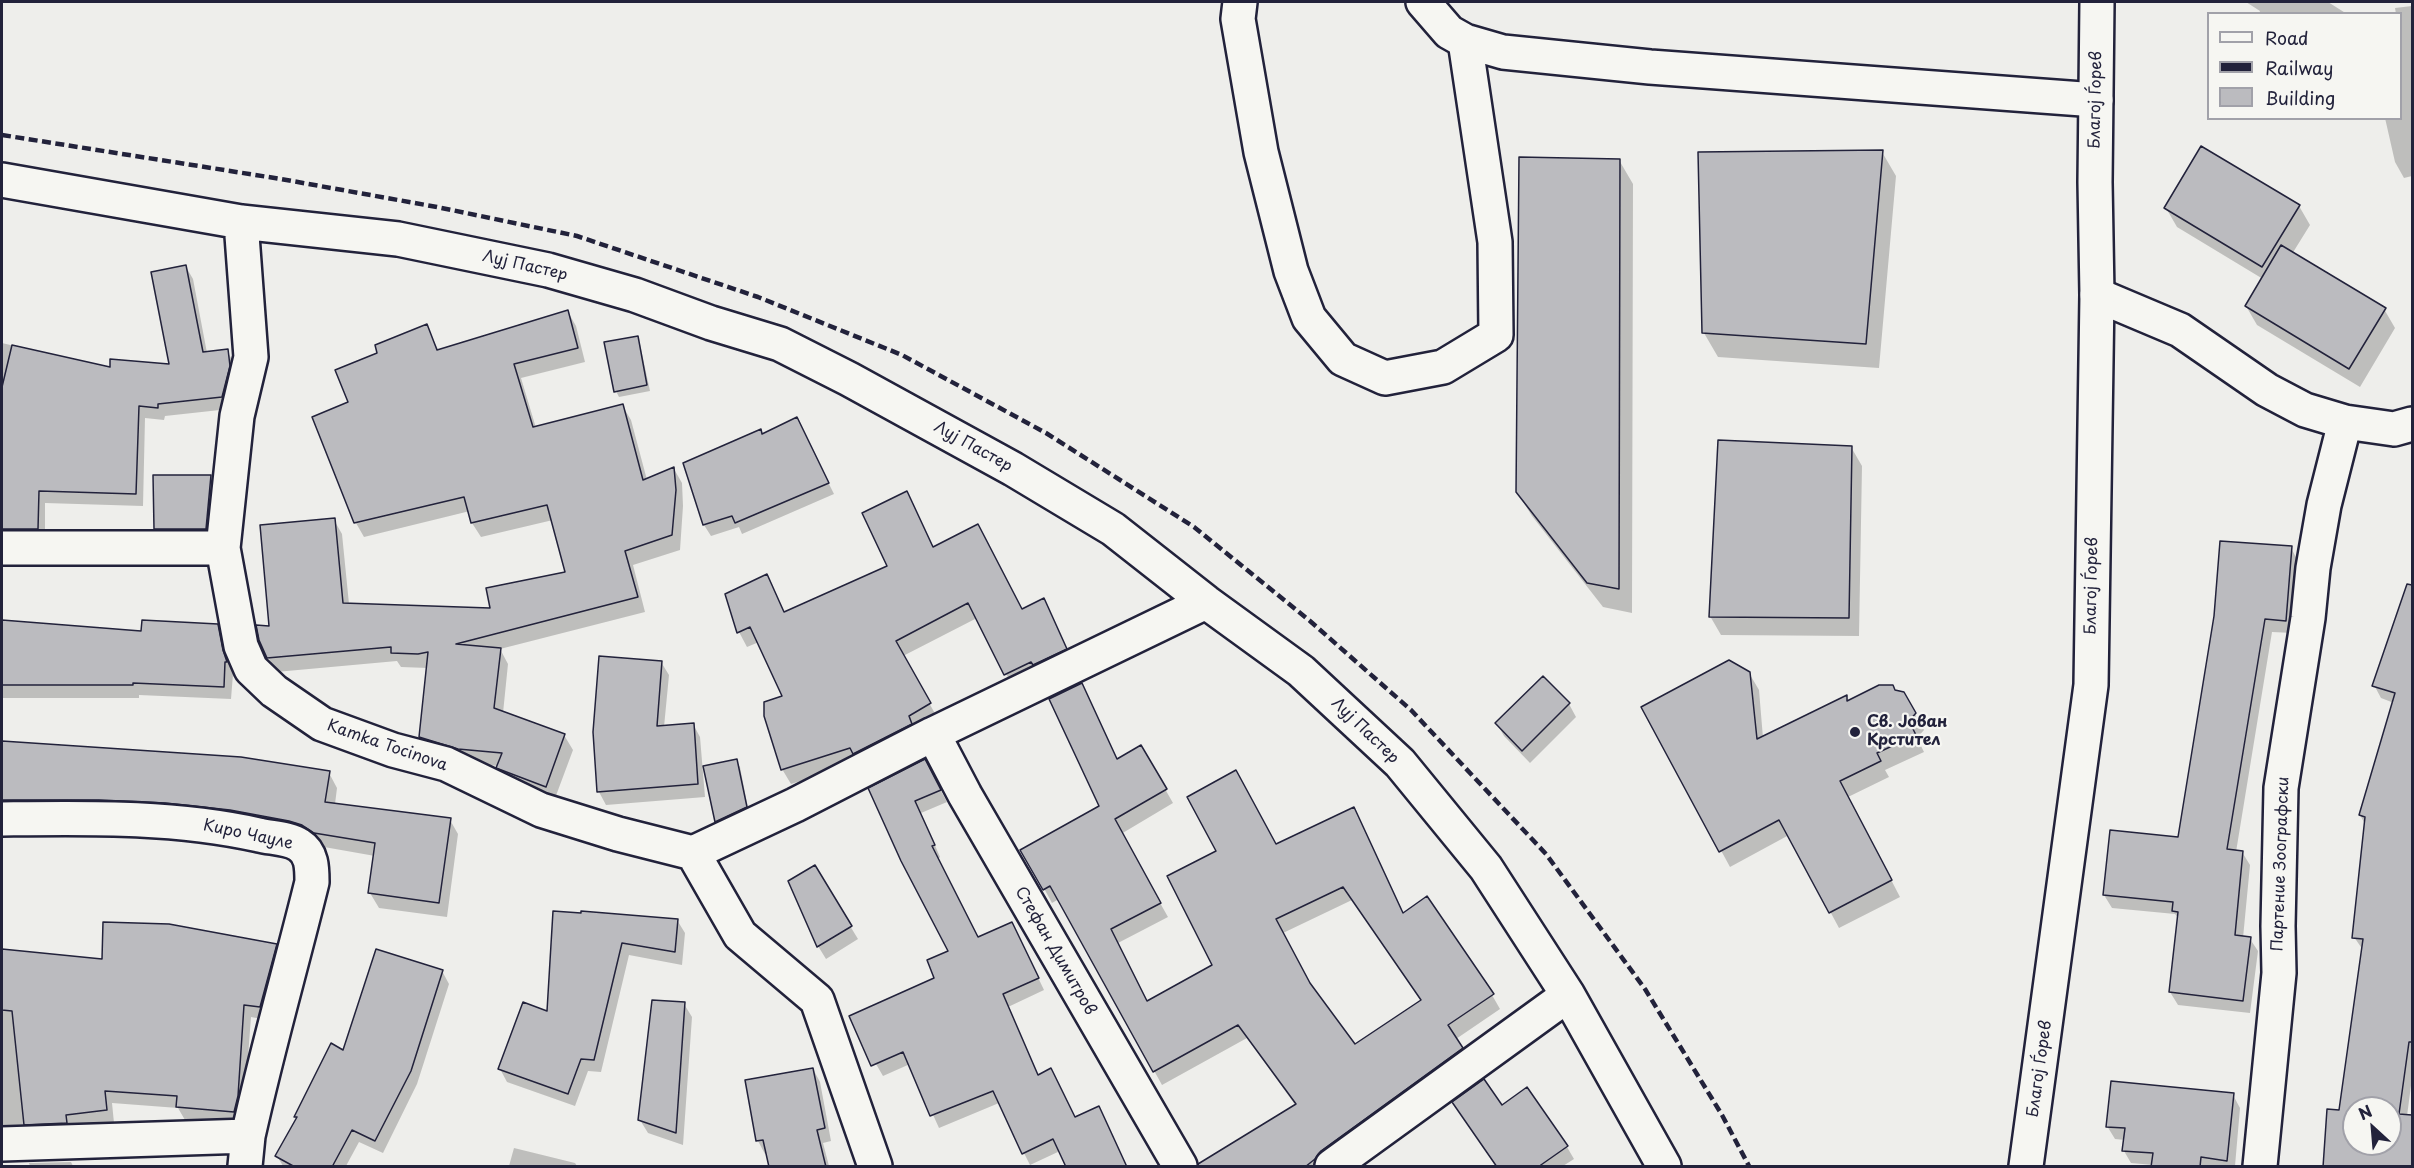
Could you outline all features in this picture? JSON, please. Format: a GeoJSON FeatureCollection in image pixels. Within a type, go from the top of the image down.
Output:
{"type":"FeatureCollection","features":[{"type":"Feature","properties":{"kind":"street"},"geometry":{"type":"LineString","coordinates":[[1240,2],[1238,19],[1261,152],[1291,271],[1298,290],[1309,318],[1343,359],[1385,378],[1443,367],[1496,334],[1495,242],[1465,41]]}},
{"type":"Feature","properties":{"kind":"street"},"geometry":{"type":"LineString","coordinates":[[1422,2],[1449,32],[1465,41],[1503,52],[1650,67],[2096,99]]}},
{"type":"Feature","properties":{"kind":"street","name":"Благој Ѓорев"},"geometry":{"type":"LineString","coordinates":[[2026,1167],[2091,685],[2097,295],[2097,2]]}},
{"type":"Feature","properties":{"kind":"street","name":"Луј Пастер"},"geometry":{"type":"LineString","coordinates":[[2,180],[240,222],[398,239],[548,270],[635,295],[711,323],[780,344],[849,378],[1003,463],[1113,529],[1206,602],[1301,671],[1400,764],[1486,868],[1568,995],[1664,1167]]}},
{"type":"Feature","properties":{"kind":"street","name":"Kamka Tocinova"},"geometry":{"type":"LineString","coordinates":[[240,222],[251,357],[237,416],[223,548],[241,646],[251,669],[274,691],[322,724],[393,750],[446,764],[541,810],[618,834],[693,853]]}},
{"type":"Feature","properties":{"kind":"street"},"geometry":{"type":"LineString","coordinates":[[2097,295],[2180,330],[2267,390],[2305,410],[2345,422],[2394,429],[2412,424]]}},
{"type":"Feature","properties":{"kind":"street","name":"Партение Зоографски"},"geometry":{"type":"LineString","coordinates":[[2260,1167],[2279,973],[2281,788],[2324,505],[2345,422]]}},
{"type":"Feature","properties":{"kind":"street"},"geometry":{"type":"LineString","coordinates":[[2,548],[223,548]]}},
{"type":"Feature","properties":{"kind":"street"},"geometry":{"type":"LineString","coordinates":[[875,1167],[817,1000],[740,935],[693,853],[1206,602]]}},
{"type":"Feature","properties":{"kind":"street","name":"Стефан Димитров"},"geometry":{"type":"LineString","coordinates":[[933,734],[965,795],[1180,1167]]}},
{"type":"Feature","properties":{"kind":"street","name":"Киро Чауле"},"geometry":{"type":"LineString","coordinates":[[2,819],[106,818],[175,821],[238,830],[298,844],[307,853],[312,866],[312,882],[265,1056],[246,1151],[2,1144]]}},
{"type":"Feature","properties":{"kind":"street"},"geometry":{"type":"LineString","coordinates":[[1332,1167],[1568,995]]}},
{"type":"Feature","properties":{"kind":"building"},"geometry":{"type":"Polygon","coordinates":[[[2201,146],[2300,205],[2262,267],[2164,208],[2201,146]]]}},
{"type":"Feature","properties":{"kind":"building"},"geometry":{"type":"Polygon","coordinates":[[[1883,150],[1866,344],[1702,333],[1698,152],[1883,150]]]}},
{"type":"Feature","properties":{"kind":"building"},"geometry":{"type":"Polygon","coordinates":[[[1519,157],[1620,159],[1619,589],[1587,583],[1516,492],[1519,157]]]}},
{"type":"Feature","properties":{"kind":"building"},"geometry":{"type":"Polygon","coordinates":[[[2281,245],[2386,308],[2349,369],[2245,306],[2281,245]]]}},
{"type":"Feature","properties":{"kind":"building"},"geometry":{"type":"Polygon","coordinates":[[[186,265],[203,352],[228,349],[230,366],[222,397],[158,404],[158,408],[139,406],[136,494],[39,491],[38,529],[2,529],[2,387],[12,345],[110,367],[110,359],[169,364],[151,272],[186,265]]]}},
{"type":"Feature","properties":{"kind":"building"},"geometry":{"type":"Polygon","coordinates":[[[568,310],[578,348],[514,364],[533,427],[623,404],[643,480],[674,467],[676,490],[672,535],[625,551],[638,597],[456,644],[501,648],[494,708],[565,734],[546,787],[496,768],[502,753],[458,749],[419,737],[428,652],[391,653],[391,647],[267,658],[259,640],[256,625],[269,626],[260,525],[335,518],[343,603],[490,608],[486,588],[565,572],[547,505],[471,523],[464,497],[354,523],[312,417],[348,402],[335,370],[377,353],[375,345],[427,324],[437,350],[568,310]]]}},
{"type":"Feature","properties":{"kind":"building"},"geometry":{"type":"Polygon","coordinates":[[[638,336],[647,385],[614,392],[604,342],[638,336]]]}},
{"type":"Feature","properties":{"kind":"building"},"geometry":{"type":"Polygon","coordinates":[[[797,417],[829,483],[735,523],[732,516],[703,525],[683,463],[761,429],[762,434],[797,417]]]}},
{"type":"Feature","properties":{"kind":"building"},"geometry":{"type":"Polygon","coordinates":[[[1718,440],[1852,446],[1849,618],[1709,617],[1718,440]]]}},
{"type":"Feature","properties":{"kind":"building"},"geometry":{"type":"Polygon","coordinates":[[[153,475],[211,475],[206,529],[154,529],[153,475]]]}},
{"type":"Feature","properties":{"kind":"building"},"geometry":{"type":"Polygon","coordinates":[[[907,491],[933,547],[978,524],[1022,609],[1044,598],[1067,649],[1033,665],[1031,662],[1004,675],[968,603],[896,641],[931,703],[909,716],[912,724],[853,754],[850,748],[781,770],[764,716],[764,702],[782,696],[750,627],[737,633],[725,594],[767,574],[784,612],[887,566],[862,513],[907,491]]]}},
{"type":"Feature","properties":{"kind":"building"},"geometry":{"type":"Polygon","coordinates":[[[2220,541],[2292,546],[2286,621],[2265,619],[2227,849],[2243,851],[2235,935],[2251,937],[2243,1001],[2169,992],[2178,912],[2172,911],[2173,902],[2103,895],[2110,830],[2178,837],[2214,616],[2220,541]]]}},
{"type":"Feature","properties":{"kind":"building"},"geometry":{"type":"Polygon","coordinates":[[[2407,584],[2412,585],[2412,1042],[2409,1042],[2402,1096],[2342,1096],[2342,1156],[2402,1156],[2402,1114],[2412,1115],[2412,1167],[2323,1167],[2327,1109],[2339,1110],[2363,939],[2352,938],[2365,817],[2359,815],[2395,693],[2372,686],[2407,584]]]}},
{"type":"Feature","properties":{"kind":"building"},"geometry":{"type":"Polygon","coordinates":[[[2,620],[141,631],[142,620],[218,624],[227,662],[225,662],[224,687],[133,683],[133,685],[2,685],[2,620]]]}},
{"type":"Feature","properties":{"kind":"building"},"geometry":{"type":"Polygon","coordinates":[[[599,656],[662,661],[657,726],[694,723],[698,784],[597,792],[593,732],[599,656]]]}},
{"type":"Feature","properties":{"kind":"building"},"geometry":{"type":"Polygon","coordinates":[[[1729,660],[1750,672],[1757,739],[1847,695],[1847,701],[1879,685],[1893,685],[1895,690],[1904,692],[1916,713],[1909,721],[1916,735],[1877,753],[1881,761],[1840,781],[1892,880],[1829,913],[1779,820],[1719,852],[1641,707],[1729,660]]]}},
{"type":"Feature","properties":{"kind":"building"},"geometry":{"type":"Polygon","coordinates":[[[1543,676],[1570,703],[1522,751],[1495,723],[1543,676]]]}},
{"type":"Feature","properties":{"kind":"building"},"geometry":{"type":"Polygon","coordinates":[[[1082,683],[1117,759],[1141,745],[1167,789],[1115,819],[1161,903],[1111,929],[1147,1001],[1212,965],[1167,876],[1216,851],[1187,797],[1236,770],[1276,844],[1354,807],[1403,913],[1427,896],[1494,994],[1448,1025],[1463,1048],[1321,1151],[1305,1167],[1199,1167],[1198,1164],[1296,1104],[1238,1025],[1153,1072],[1050,886],[1043,890],[1020,850],[1099,806],[1049,699],[1082,683]],[[1343,887],[1276,919],[1310,983],[1355,1044],[1421,1000],[1343,887]]]}},
{"type":"Feature","properties":{"kind":"building"},"geometry":{"type":"Polygon","coordinates":[[[2,741],[241,757],[330,771],[325,802],[451,818],[439,903],[368,893],[375,843],[314,833],[302,825],[289,821],[230,810],[165,803],[2,800],[2,741]]]}},
{"type":"Feature","properties":{"kind":"building"},"geometry":{"type":"Polygon","coordinates":[[[737,759],[747,807],[715,822],[703,766],[737,759]]]}},
{"type":"Feature","properties":{"kind":"building"},"geometry":{"type":"Polygon","coordinates":[[[925,759],[941,790],[915,801],[935,845],[932,846],[978,937],[1012,922],[1039,978],[1003,994],[1038,1075],[1051,1068],[1075,1117],[1099,1106],[1127,1167],[1066,1167],[1053,1139],[1022,1154],[993,1091],[930,1116],[903,1052],[871,1066],[849,1016],[934,978],[927,960],[948,951],[901,861],[868,788],[925,759]]]}},
{"type":"Feature","properties":{"kind":"building"},"geometry":{"type":"Polygon","coordinates":[[[815,865],[852,926],[817,947],[788,881],[815,865]]]}},
{"type":"Feature","properties":{"kind":"building"},"geometry":{"type":"Polygon","coordinates":[[[553,911],[678,919],[675,952],[622,943],[594,1060],[581,1059],[568,1094],[498,1069],[523,1002],[547,1011],[553,911]]]}},
{"type":"Feature","properties":{"kind":"building"},"geometry":{"type":"Polygon","coordinates":[[[103,922],[169,924],[277,944],[260,1007],[244,1005],[238,1096],[234,1112],[176,1107],[177,1096],[105,1091],[107,1110],[66,1115],[67,1123],[24,1125],[12,1011],[2,1010],[2,949],[102,959],[103,922]]]}},
{"type":"Feature","properties":{"kind":"building"},"geometry":{"type":"Polygon","coordinates":[[[376,949],[443,970],[411,1071],[375,1141],[352,1130],[332,1167],[295,1167],[275,1156],[297,1117],[294,1117],[331,1043],[343,1050],[376,949]]]}},
{"type":"Feature","properties":{"kind":"building"},"geometry":{"type":"Polygon","coordinates":[[[652,1000],[685,1002],[676,1133],[638,1120],[652,1000]]]}},
{"type":"Feature","properties":{"kind":"building"},"geometry":{"type":"Polygon","coordinates":[[[813,1068],[825,1128],[817,1130],[826,1167],[769,1167],[763,1140],[756,1141],[745,1080],[813,1068]]]}},
{"type":"Feature","properties":{"kind":"building"},"geometry":{"type":"Polygon","coordinates":[[[1484,1079],[1502,1105],[1527,1087],[1568,1146],[1538,1167],[1497,1167],[1452,1102],[1484,1079]]]}},
{"type":"Feature","properties":{"kind":"building"},"geometry":{"type":"Polygon","coordinates":[[[2111,1081],[2234,1093],[2227,1161],[2201,1157],[2200,1167],[2151,1167],[2153,1153],[2122,1151],[2125,1128],[2106,1127],[2111,1081]]]}},
{"type":"Feature","properties":{"kind":"railway"},"geometry":{"type":"LineString","coordinates":[[2,135],[281,179],[437,207],[577,236],[758,297],[902,355],[1046,433],[1194,527],[1310,621],[1411,710],[1546,854],[1645,989],[1722,1115],[1749,1166]]}},
{"type":"Feature","properties":{"kind":"place","name":"Св. Јован Крстител"},"geometry":{"type":"Point","coordinates":[1855,732]}}]}
